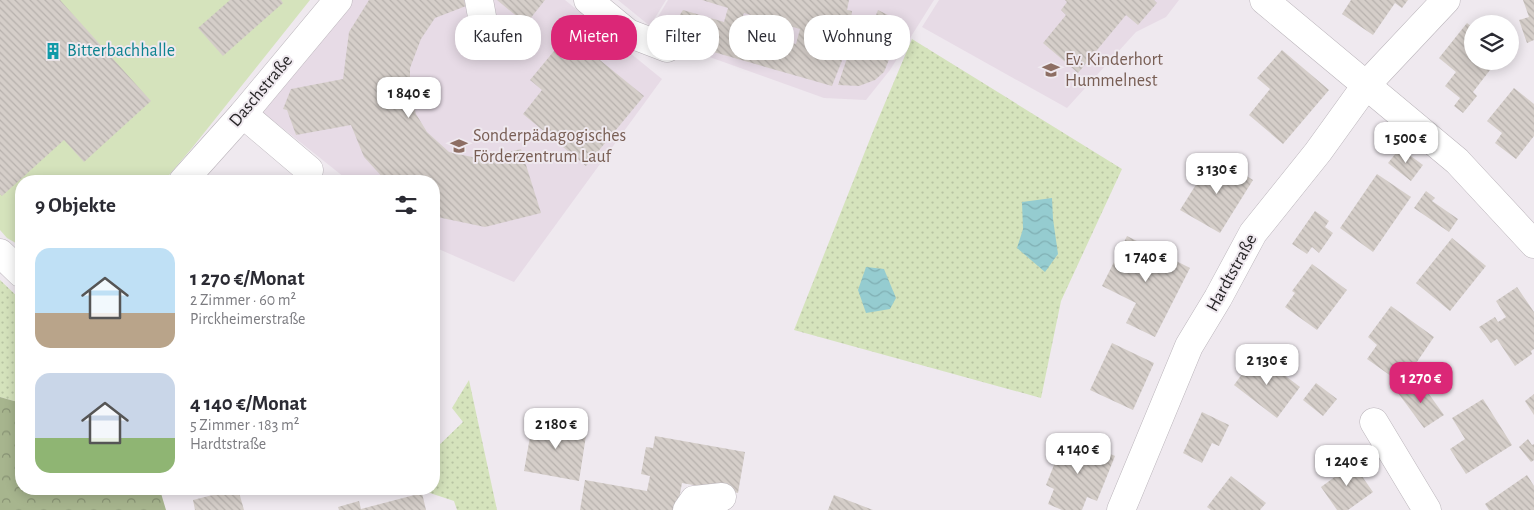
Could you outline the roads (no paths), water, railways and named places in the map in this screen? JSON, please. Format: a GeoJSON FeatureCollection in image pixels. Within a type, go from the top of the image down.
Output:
{"type":"FeatureCollection","features":[{"type":"Feature","properties":{"kind":"street","name":"Daschstraße"},"geometry":{"type":"LineString","coordinates":[[188,175],[243,114],[338,0]]}},
{"type":"Feature","properties":{"kind":"street"},"geometry":{"type":"LineString","coordinates":[[479,0],[482,15]]}},
{"type":"Feature","properties":{"kind":"street"},"geometry":{"type":"LineString","coordinates":[[588,0],[628,33],[647,40]]}},
{"type":"Feature","properties":{"kind":"street"},"geometry":{"type":"LineString","coordinates":[[1264,0],[1367,84],[1457,162],[1534,244]]}},
{"type":"Feature","properties":{"kind":"street","name":"Hardtstraße"},"geometry":{"type":"LineString","coordinates":[[1121,510],[1189,346],[1218,298],[1253,233],[1318,152],[1367,84],[1446,0]]}},
{"type":"Feature","properties":{"kind":"street"},"geometry":{"type":"LineString","coordinates":[[243,114],[309,170]]}},
{"type":"Feature","properties":{"kind":"street"},"geometry":{"type":"LineString","coordinates":[[1374,422],[1427,510]]}},
{"type":"Feature","properties":{"kind":"street"},"geometry":{"type":"LineString","coordinates":[[687,510],[694,500],[722,497]]}},
{"type":"Feature","properties":{"kind":"water"},"geometry":{"type":"Polygon","coordinates":[[[1052,198],[1058,254],[1045,272],[1017,248],[1023,229],[1022,202],[1052,198]]]}},
{"type":"Feature","properties":{"kind":"water"},"geometry":{"type":"Polygon","coordinates":[[[866,267],[884,269],[896,298],[890,309],[866,313],[858,290],[866,267]]]}},
{"type":"Feature","properties":{"kind":"place","name":"Bitterbachhalle"},"geometry":{"type":"Point","coordinates":[53,51]}},
{"type":"Feature","properties":{"kind":"place","name":"Ev. Kinderhort Hummelnest"},"geometry":{"type":"Point","coordinates":[1051,70]}},
{"type":"Feature","properties":{"kind":"place","name":"Sonderpädagogisches Förderzentrum Lauf"},"geometry":{"type":"Point","coordinates":[459,146]}}]}
